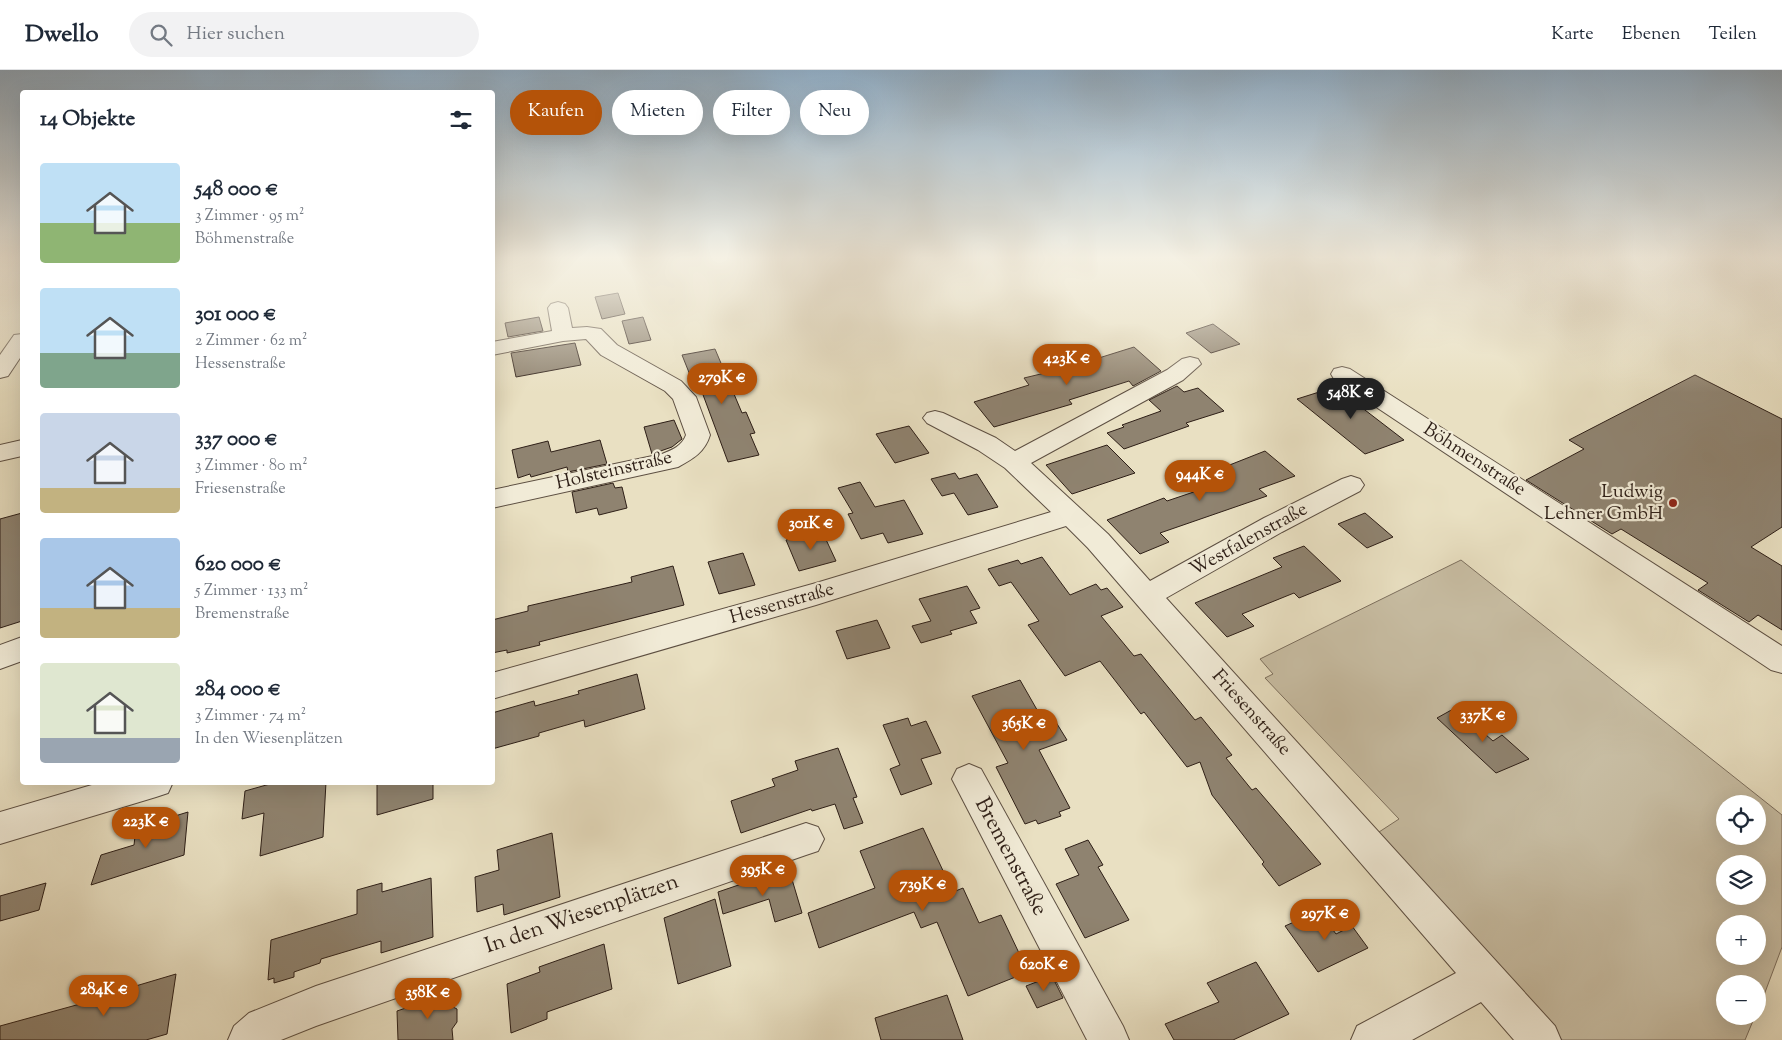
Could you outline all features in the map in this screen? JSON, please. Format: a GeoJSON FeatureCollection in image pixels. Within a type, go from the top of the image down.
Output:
{"type":"FeatureCollection","features":[{"type":"Feature","properties":{"kind":"street"},"geometry":{"type":"LineString","coordinates":[[558,308],[564,335]]}},
{"type":"Feature","properties":{"kind":"street","name":"Holsteinstraße"},"geometry":{"type":"LineString","coordinates":[[495,348],[564,335],[587,332],[593,334],[618,356],[673,386],[684,397],[698,435],[695,444],[685,453],[669,461],[495,497]]}},
{"type":"Feature","properties":{"kind":"street"},"geometry":{"type":"LineString","coordinates":[[0,371],[20,343]]}},
{"type":"Feature","properties":{"kind":"street"},"geometry":{"type":"LineString","coordinates":[[1014,462],[1175,375],[1190,364]]}},
{"type":"Feature","properties":{"kind":"street","name":"Böhmenstraße"},"geometry":{"type":"LineString","coordinates":[[1342,374],[1782,661]]}},
{"type":"Feature","properties":{"kind":"street","name":"Friesenstraße"},"geometry":{"type":"LineString","coordinates":[[935,418],[978,439],[1014,462],[1098,542],[1540,1040]]}},
{"type":"Feature","properties":{"kind":"street"},"geometry":{"type":"LineString","coordinates":[[0,453],[20,448]]}},
{"type":"Feature","properties":{"kind":"street","name":"Westfalenstraße"},"geometry":{"type":"LineString","coordinates":[[1147,596],[1273,525],[1351,485]]}},
{"type":"Feature","properties":{"kind":"street","name":"Hessenstraße"},"geometry":{"type":"LineString","coordinates":[[495,685],[816,594],[1070,515]]}},
{"type":"Feature","properties":{"kind":"street"},"geometry":{"type":"LineString","coordinates":[[0,657],[20,650]]}},
{"type":"Feature","properties":{"kind":"street","name":"Bremenstraße"},"geometry":{"type":"LineString","coordinates":[[969,779],[1109,1040]]}},
{"type":"Feature","properties":{"kind":"street"},"geometry":{"type":"LineString","coordinates":[[0,828],[146,785]]}},
{"type":"Feature","properties":{"kind":"street","name":"In den Wiesenplätzen"},"geometry":{"type":"LineString","coordinates":[[248,1040],[263,1027],[316,1006],[806,839]]}},
{"type":"Feature","properties":{"kind":"street"},"geometry":{"type":"LineString","coordinates":[[1371,1040],[1486,978]]}},
{"type":"Feature","properties":{"kind":"shaded area"},"geometry":{"type":"Polygon","coordinates":[[[1461,560],[1757,795],[1716,795],[1716,845],[1766,845],[1766,802],[1782,815],[1782,947],[1766,990],[1766,975],[1716,975],[1716,1025],[1751,1025],[1745,1040],[1562,1040],[1379,832],[1399,819],[1265,678],[1273,674],[1260,659],[1461,560]]]}},
{"type":"Feature","properties":{"kind":"building"},"geometry":{"type":"Polygon","coordinates":[[[597,302],[621,302],[625,314],[602,319],[597,302]]]}},
{"type":"Feature","properties":{"kind":"building"},"geometry":{"type":"Polygon","coordinates":[[[539,317],[543,331],[508,337],[505,323],[539,317]]]}},
{"type":"Feature","properties":{"kind":"building"},"geometry":{"type":"Polygon","coordinates":[[[643,317],[651,340],[629,344],[622,321],[643,317]]]}},
{"type":"Feature","properties":{"kind":"building"},"geometry":{"type":"Polygon","coordinates":[[[1213,324],[1240,344],[1211,353],[1186,333],[1213,324]]]}},
{"type":"Feature","properties":{"kind":"building"},"geometry":{"type":"Polygon","coordinates":[[[575,343],[581,365],[516,377],[511,353],[575,343]]]}},
{"type":"Feature","properties":{"kind":"building"},"geometry":{"type":"Polygon","coordinates":[[[1134,347],[1161,371],[1133,386],[1129,381],[1069,400],[1072,404],[994,427],[974,402],[1029,385],[1024,378],[1070,367],[1134,347]]]}},
{"type":"Feature","properties":{"kind":"building"},"geometry":{"type":"Polygon","coordinates":[[[715,349],[742,413],[746,412],[755,433],[750,434],[759,455],[728,462],[699,384],[694,385],[682,355],[715,349]]]}},
{"type":"Feature","properties":{"kind":"building","name":"Ludwig Lehner GmbH"},"geometry":{"type":"Polygon","coordinates":[[[1695,375],[1782,419],[1782,527],[1751,547],[1782,566],[1782,630],[1758,615],[1749,622],[1698,590],[1708,583],[1621,529],[1612,534],[1526,480],[1584,449],[1569,440],[1695,375]]]}},
{"type":"Feature","properties":{"kind":"building"},"geometry":{"type":"Polygon","coordinates":[[[1177,386],[1184,392],[1198,388],[1224,411],[1186,423],[1189,426],[1124,449],[1107,433],[1124,427],[1122,425],[1161,411],[1149,400],[1177,386]]]}},
{"type":"Feature","properties":{"kind":"building"},"geometry":{"type":"Polygon","coordinates":[[[1335,387],[1404,440],[1365,454],[1297,399],[1335,387]]]}},
{"type":"Feature","properties":{"kind":"building"},"geometry":{"type":"Polygon","coordinates":[[[674,420],[682,439],[672,447],[652,454],[644,427],[674,420]]]}},
{"type":"Feature","properties":{"kind":"building"},"geometry":{"type":"Polygon","coordinates":[[[909,426],[929,453],[895,463],[876,434],[909,426]]]}},
{"type":"Feature","properties":{"kind":"building"},"geometry":{"type":"Polygon","coordinates":[[[600,440],[607,464],[568,472],[567,467],[531,477],[530,474],[518,478],[512,450],[548,441],[551,452],[600,440]]]}},
{"type":"Feature","properties":{"kind":"building"},"geometry":{"type":"Polygon","coordinates":[[[1107,445],[1135,473],[1072,494],[1046,465],[1107,445]]]}},
{"type":"Feature","properties":{"kind":"building"},"geometry":{"type":"Polygon","coordinates":[[[1265,451],[1295,476],[1259,489],[1267,496],[1160,533],[1169,542],[1140,554],[1107,520],[1164,498],[1167,501],[1235,478],[1222,468],[1265,451]]]}},
{"type":"Feature","properties":{"kind":"building"},"geometry":{"type":"Polygon","coordinates":[[[955,473],[959,479],[977,474],[998,507],[968,515],[954,493],[942,496],[931,479],[955,473]]]}},
{"type":"Feature","properties":{"kind":"building"},"geometry":{"type":"Polygon","coordinates":[[[860,482],[875,507],[904,500],[923,534],[888,543],[883,533],[861,539],[848,514],[853,513],[838,488],[860,482]]]}},
{"type":"Feature","properties":{"kind":"building"},"geometry":{"type":"Polygon","coordinates":[[[613,483],[615,488],[622,487],[627,508],[599,515],[597,508],[576,513],[572,492],[613,483]]]}},
{"type":"Feature","properties":{"kind":"building"},"geometry":{"type":"Polygon","coordinates":[[[1365,513],[1393,537],[1367,548],[1338,524],[1365,513]]]}},
{"type":"Feature","properties":{"kind":"building"},"geometry":{"type":"Polygon","coordinates":[[[20,514],[20,622],[0,628],[0,519],[20,514]]]}},
{"type":"Feature","properties":{"kind":"building"},"geometry":{"type":"Polygon","coordinates":[[[822,531],[836,561],[799,571],[786,540],[822,531]]]}},
{"type":"Feature","properties":{"kind":"building"},"geometry":{"type":"Polygon","coordinates":[[[1304,546],[1341,581],[1299,598],[1294,593],[1242,614],[1254,626],[1227,637],[1195,603],[1282,567],[1273,558],[1304,546]]]}},
{"type":"Feature","properties":{"kind":"building"},"geometry":{"type":"Polygon","coordinates":[[[743,553],[755,585],[719,594],[708,562],[743,553]]]}},
{"type":"Feature","properties":{"kind":"building"},"geometry":{"type":"Polygon","coordinates":[[[1042,557],[1070,595],[1096,584],[1101,590],[1107,588],[1123,607],[1101,616],[1134,656],[1141,654],[1195,720],[1201,717],[1232,755],[1226,758],[1252,790],[1256,788],[1321,864],[1279,886],[1262,864],[1264,862],[1212,795],[1200,762],[1187,767],[1144,712],[1141,714],[1100,661],[1065,676],[1028,625],[1039,621],[1011,582],[999,586],[988,569],[1018,560],[1021,564],[1042,557]]]}},
{"type":"Feature","properties":{"kind":"building"},"geometry":{"type":"Polygon","coordinates":[[[673,566],[684,605],[539,642],[540,645],[507,653],[507,650],[495,652],[495,619],[528,611],[528,606],[632,582],[631,577],[673,566]]]}},
{"type":"Feature","properties":{"kind":"building"},"geometry":{"type":"Polygon","coordinates":[[[967,586],[980,608],[970,611],[977,623],[950,631],[952,634],[921,643],[912,626],[931,621],[919,599],[967,586]]]}},
{"type":"Feature","properties":{"kind":"building"},"geometry":{"type":"Polygon","coordinates":[[[877,620],[890,648],[847,659],[836,631],[877,620]]]}},
{"type":"Feature","properties":{"kind":"building"},"geometry":{"type":"Polygon","coordinates":[[[637,674],[645,709],[585,727],[584,720],[539,733],[539,736],[495,748],[495,712],[534,701],[535,706],[579,694],[578,691],[637,674]]]}},
{"type":"Feature","properties":{"kind":"building"},"geometry":{"type":"Polygon","coordinates":[[[1020,680],[1044,722],[1054,719],[1067,740],[1039,750],[1070,808],[1059,812],[1061,816],[1038,824],[1036,820],[1025,824],[996,767],[1008,763],[972,696],[1020,680]]]}},
{"type":"Feature","properties":{"kind":"building"},"geometry":{"type":"Polygon","coordinates":[[[1455,708],[1493,741],[1502,735],[1529,759],[1496,773],[1437,718],[1455,708]]]}},
{"type":"Feature","properties":{"kind":"building"},"geometry":{"type":"Polygon","coordinates":[[[908,718],[911,726],[926,721],[941,753],[921,759],[932,784],[901,795],[890,769],[900,765],[883,725],[908,718]]]}},
{"type":"Feature","properties":{"kind":"building"},"geometry":{"type":"Polygon","coordinates":[[[838,748],[857,797],[853,798],[863,823],[844,829],[835,804],[812,811],[811,809],[741,833],[731,801],[775,786],[772,779],[798,770],[795,761],[838,748]]]}},
{"type":"Feature","properties":{"kind":"building"},"geometry":{"type":"Polygon","coordinates":[[[266,785],[326,785],[323,837],[260,856],[264,813],[242,819],[245,791],[266,785]]]}},
{"type":"Feature","properties":{"kind":"building"},"geometry":{"type":"Polygon","coordinates":[[[377,785],[433,785],[433,799],[377,815],[377,785]]]}},
{"type":"Feature","properties":{"kind":"building"},"geometry":{"type":"Polygon","coordinates":[[[188,812],[184,855],[91,885],[101,855],[134,845],[136,828],[188,812]]]}},
{"type":"Feature","properties":{"kind":"building"},"geometry":{"type":"Polygon","coordinates":[[[923,828],[953,892],[963,888],[979,923],[1001,915],[1028,972],[968,996],[937,922],[921,928],[914,912],[819,948],[808,913],[875,888],[860,851],[923,828]]]}},
{"type":"Feature","properties":{"kind":"building"},"geometry":{"type":"Polygon","coordinates":[[[552,833],[560,897],[504,915],[503,904],[477,912],[475,877],[499,870],[497,850],[552,833]]]}},
{"type":"Feature","properties":{"kind":"building"},"geometry":{"type":"Polygon","coordinates":[[[1088,840],[1103,865],[1098,867],[1129,920],[1085,938],[1056,884],[1079,875],[1065,849],[1088,840]]]}},
{"type":"Feature","properties":{"kind":"building"},"geometry":{"type":"Polygon","coordinates":[[[791,876],[802,913],[775,922],[769,899],[723,914],[718,892],[762,877],[764,885],[791,876]]]}},
{"type":"Feature","properties":{"kind":"building"},"geometry":{"type":"Polygon","coordinates":[[[431,878],[433,937],[381,953],[381,941],[321,959],[320,963],[294,972],[294,977],[274,983],[274,978],[268,980],[271,940],[357,914],[357,890],[382,883],[382,892],[431,878]]]}},
{"type":"Feature","properties":{"kind":"building"},"geometry":{"type":"Polygon","coordinates":[[[46,883],[39,910],[0,921],[0,896],[46,883]]]}},
{"type":"Feature","properties":{"kind":"building"},"geometry":{"type":"Polygon","coordinates":[[[715,899],[731,966],[678,984],[664,918],[715,899]]]}},
{"type":"Feature","properties":{"kind":"building"},"geometry":{"type":"Polygon","coordinates":[[[1319,911],[1336,934],[1352,926],[1368,948],[1318,972],[1285,926],[1319,911]]]}},
{"type":"Feature","properties":{"kind":"building"},"geometry":{"type":"Polygon","coordinates":[[[604,944],[612,989],[547,1012],[547,1019],[511,1033],[507,984],[540,972],[539,967],[604,944]]]}},
{"type":"Feature","properties":{"kind":"building"},"geometry":{"type":"Polygon","coordinates":[[[1256,962],[1289,1014],[1233,1040],[1174,1040],[1165,1024],[1219,1002],[1207,983],[1256,962]]]}},
{"type":"Feature","properties":{"kind":"building"},"geometry":{"type":"Polygon","coordinates":[[[176,974],[167,1034],[146,1040],[0,1040],[0,1026],[91,1001],[92,999],[176,974]]]}},
{"type":"Feature","properties":{"kind":"building"},"geometry":{"type":"Polygon","coordinates":[[[1052,976],[1063,998],[1037,1008],[1026,986],[1052,976]]]}},
{"type":"Feature","properties":{"kind":"building"},"geometry":{"type":"Polygon","coordinates":[[[450,993],[451,1006],[457,1009],[457,1022],[452,1029],[453,1040],[398,1040],[397,1011],[450,993]]]}},
{"type":"Feature","properties":{"kind":"building"},"geometry":{"type":"Polygon","coordinates":[[[947,995],[963,1040],[881,1040],[875,1018],[947,995]]]}},
{"type":"Feature","properties":{"kind":"place","name":"Ludwig Lehner GmbH"},"geometry":{"type":"Point","coordinates":[1673,503]}}]}
